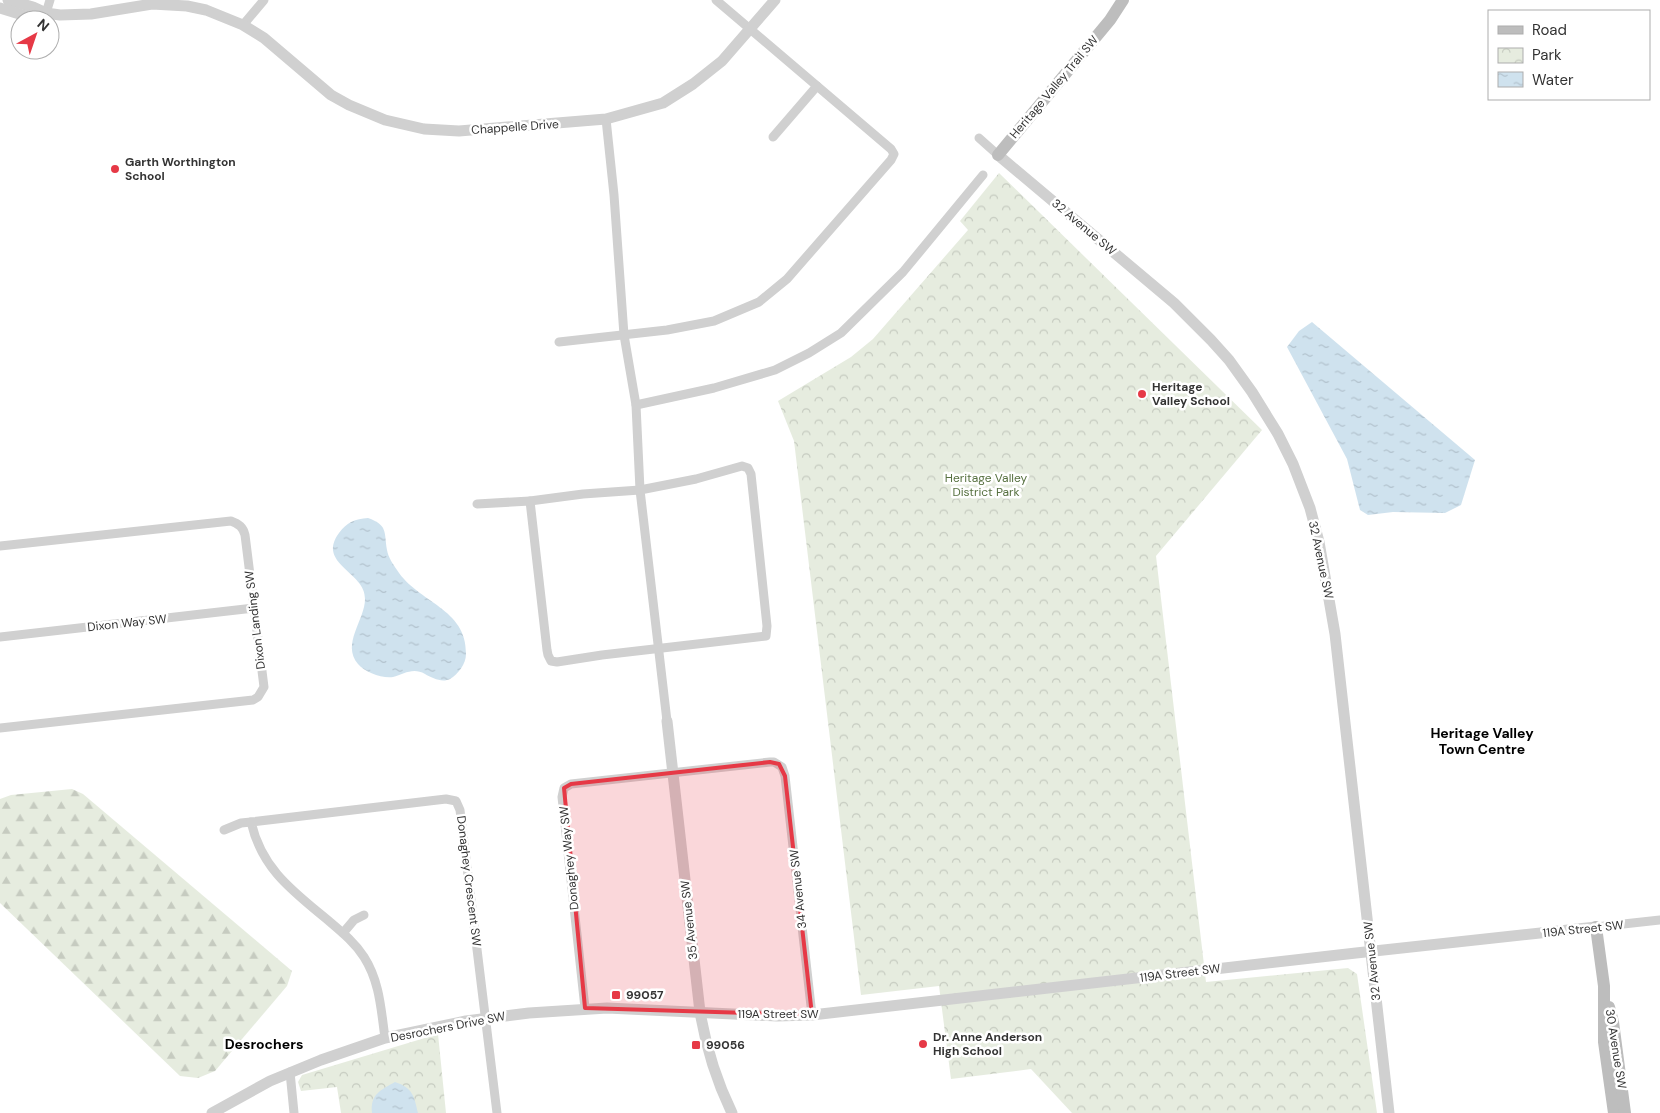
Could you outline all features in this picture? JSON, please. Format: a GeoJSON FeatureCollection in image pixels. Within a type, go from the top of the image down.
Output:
{"type":"FeatureCollection","features":[{"type":"Feature","properties":{"kind":"main road","name":"Heritage Valley Trail SW"},"geometry":{"type":"LineString","coordinates":[[998,154],[1110,20],[1123,0]]}},
{"type":"Feature","properties":{"kind":"main road","name":"Heritage Valley Trail SW"},"geometry":{"type":"LineString","coordinates":[[1110,20],[1134,0]]}},
{"type":"Feature","properties":{"kind":"main road","name":"30 Avenue SW"},"geometry":{"type":"LineString","coordinates":[[1596,927],[1604,986],[1613,1022],[1625,1113]]}},
{"type":"Feature","properties":{"kind":"main road","name":"30 Avenue SW"},"geometry":{"type":"LineString","coordinates":[[1604,986],[1604,1042],[1614,1113]]}},
{"type":"Feature","properties":{"kind":"street"},"geometry":{"type":"LineString","coordinates":[[8,0],[40,10]]}},
{"type":"Feature","properties":{"kind":"street"},"geometry":{"type":"LineString","coordinates":[[243,25],[264,0]]}},
{"type":"Feature","properties":{"kind":"street"},"geometry":{"type":"LineString","coordinates":[[558,342],[667,330],[714,321],[758,302],[787,279],[891,160],[894,154],[891,149],[716,0]]}},
{"type":"Feature","properties":{"kind":"street","name":"Chappelle Drive"},"geometry":{"type":"LineString","coordinates":[[60,15],[81,14],[152,4],[206,10],[243,25],[264,38],[331,94],[349,105],[385,120],[424,129],[459,131],[606,120],[664,103],[722,61],[776,0]]}},
{"type":"Feature","properties":{"kind":"street"},"geometry":{"type":"LineString","coordinates":[[773,137],[817,86]]}},
{"type":"Feature","properties":{"kind":"street"},"geometry":{"type":"LineString","coordinates":[[606,120],[614,195],[624,335],[636,405],[640,490],[667,721]]}},
{"type":"Feature","properties":{"kind":"street","name":"32 Avenue SW"},"geometry":{"type":"LineString","coordinates":[[979,138],[1174,303],[1211,340],[1229,360],[1252,392],[1286,450],[1310,508],[1326,576],[1335,634],[1389,1113]]}},
{"type":"Feature","properties":{"kind":"street"},"geometry":{"type":"LineString","coordinates":[[636,405],[714,388],[775,370],[809,353],[841,333],[903,272],[983,176]]}},
{"type":"Feature","properties":{"kind":"street"},"geometry":{"type":"LineString","coordinates":[[477,504],[530,502],[584,494],[640,490],[696,479],[742,466],[748,468],[751,474],[767,626],[766,636],[557,662],[551,661],[547,650],[530,502]]}},
{"type":"Feature","properties":{"kind":"street","name":"Dixon Landing SW"},"geometry":{"type":"LineString","coordinates":[[0,546],[231,521],[241,526],[244,530],[264,687],[258,697],[252,700],[0,728]]}},
{"type":"Feature","properties":{"kind":"street","name":"Dixon Way SW"},"geometry":{"type":"LineString","coordinates":[[0,637],[254,608]]}},
{"type":"Feature","properties":{"kind":"street","name":"35 Avenue SW"},"geometry":{"type":"LineString","coordinates":[[667,721],[700,1012],[704,1036],[715,1074],[732,1113]]}},
{"type":"Feature","properties":{"kind":"street","name":"34 Avenue SW"},"geometry":{"type":"LineString","coordinates":[[673,773],[770,762],[779,764],[782,767],[785,776],[812,1015]]}},
{"type":"Feature","properties":{"kind":"street","name":"Donaghey Way SW"},"geometry":{"type":"LineString","coordinates":[[585,1008],[564,788],[571,784],[673,773]]}},
{"type":"Feature","properties":{"kind":"street","name":"Donaghey Crescent SW"},"geometry":{"type":"LineString","coordinates":[[224,830],[241,823],[446,799],[456,801],[460,810],[486,1018]]}},
{"type":"Feature","properties":{"kind":"street"},"geometry":{"type":"LineString","coordinates":[[251,822],[259,848],[276,874],[357,947],[372,974],[380,997],[385,1038]]}},
{"type":"Feature","properties":{"kind":"street"},"geometry":{"type":"LineString","coordinates":[[343,933],[354,920],[364,915]]}},
{"type":"Feature","properties":{"kind":"street","name":"119A Street SW"},"geometry":{"type":"LineString","coordinates":[[700,1012],[777,1016],[812,1015],[1660,920]]}},
{"type":"Feature","properties":{"kind":"street","name":"Desrochers Drive SW"},"geometry":{"type":"LineString","coordinates":[[212,1113],[255,1088],[290,1072],[385,1038],[447,1024],[585,1008],[700,1012]]}},
{"type":"Feature","properties":{"kind":"street"},"geometry":{"type":"LineString","coordinates":[[486,1018],[498,1113]]}},
{"type":"Feature","properties":{"kind":"street"},"geometry":{"type":"LineString","coordinates":[[290,1072],[294,1113]]}},
{"type":"Feature","properties":{"kind":"highlighted area"},"geometry":{"type":"Polygon","coordinates":[[[770,762],[779,764],[785,776],[812,1015],[585,1008],[564,788],[571,784],[770,762]]]}},
{"type":"Feature","properties":{"kind":"green space","name":"Heritage Valley District Park"},"geometry":{"type":"Polygon","coordinates":[[[999,173],[1262,430],[1156,556],[1206,982],[1348,968],[1357,974],[1377,1113],[1072,1113],[1031,1069],[951,1079],[939,986],[861,995],[794,441],[778,401],[851,357],[873,339],[968,230],[960,221],[999,173]]]}},
{"type":"Feature","properties":{"kind":"green space"},"geometry":{"type":"Polygon","coordinates":[[[72,789],[83,794],[292,971],[287,986],[215,1071],[198,1078],[180,1076],[0,903],[0,799],[11,795],[72,789]]]}},
{"type":"Feature","properties":{"kind":"green space"},"geometry":{"type":"Polygon","coordinates":[[[438,1034],[446,1113],[341,1113],[337,1087],[301,1091],[298,1082],[302,1075],[438,1034]]]}},
{"type":"Feature","properties":{"kind":"water"},"geometry":{"type":"Polygon","coordinates":[[[1312,322],[1475,460],[1461,505],[1445,513],[1393,512],[1368,515],[1360,510],[1347,459],[1287,347],[1299,331],[1312,322]]]}},
{"type":"Feature","properties":{"kind":"water"},"geometry":{"type":"Polygon","coordinates":[[[368,518],[382,526],[390,558],[406,581],[440,607],[459,626],[464,639],[466,658],[461,668],[450,679],[437,679],[416,671],[393,677],[379,676],[361,667],[353,656],[353,640],[362,615],[365,599],[363,590],[358,582],[337,560],[334,553],[334,544],[339,533],[348,524],[355,520],[368,518]]]}},
{"type":"Feature","properties":{"kind":"water"},"geometry":{"type":"Polygon","coordinates":[[[395,1082],[406,1087],[412,1093],[418,1113],[372,1113],[375,1097],[381,1090],[395,1082]]]}},
{"type":"Feature","properties":{"kind":"place","name":"Garth Worthington School"},"geometry":{"type":"Point","coordinates":[115,169]}},
{"type":"Feature","properties":{"kind":"place","name":"Heritage Valley School"},"geometry":{"type":"Point","coordinates":[1142,394]}},
{"type":"Feature","properties":{"kind":"place","name":"99057"},"geometry":{"type":"Point","coordinates":[616,995]}},
{"type":"Feature","properties":{"kind":"place","name":"Dr. Anne Anderson High School"},"geometry":{"type":"Point","coordinates":[923,1044]}},
{"type":"Feature","properties":{"kind":"place","name":"99056"},"geometry":{"type":"Point","coordinates":[696,1045]}},
{"type":"Feature","properties":{"kind":"district","name":"Heritage Valley Town Centre"},"geometry":{"type":"Point","coordinates":[1482,742]}},
{"type":"Feature","properties":{"kind":"district","name":"Desrochers"},"geometry":{"type":"Point","coordinates":[264,1044]}}]}
